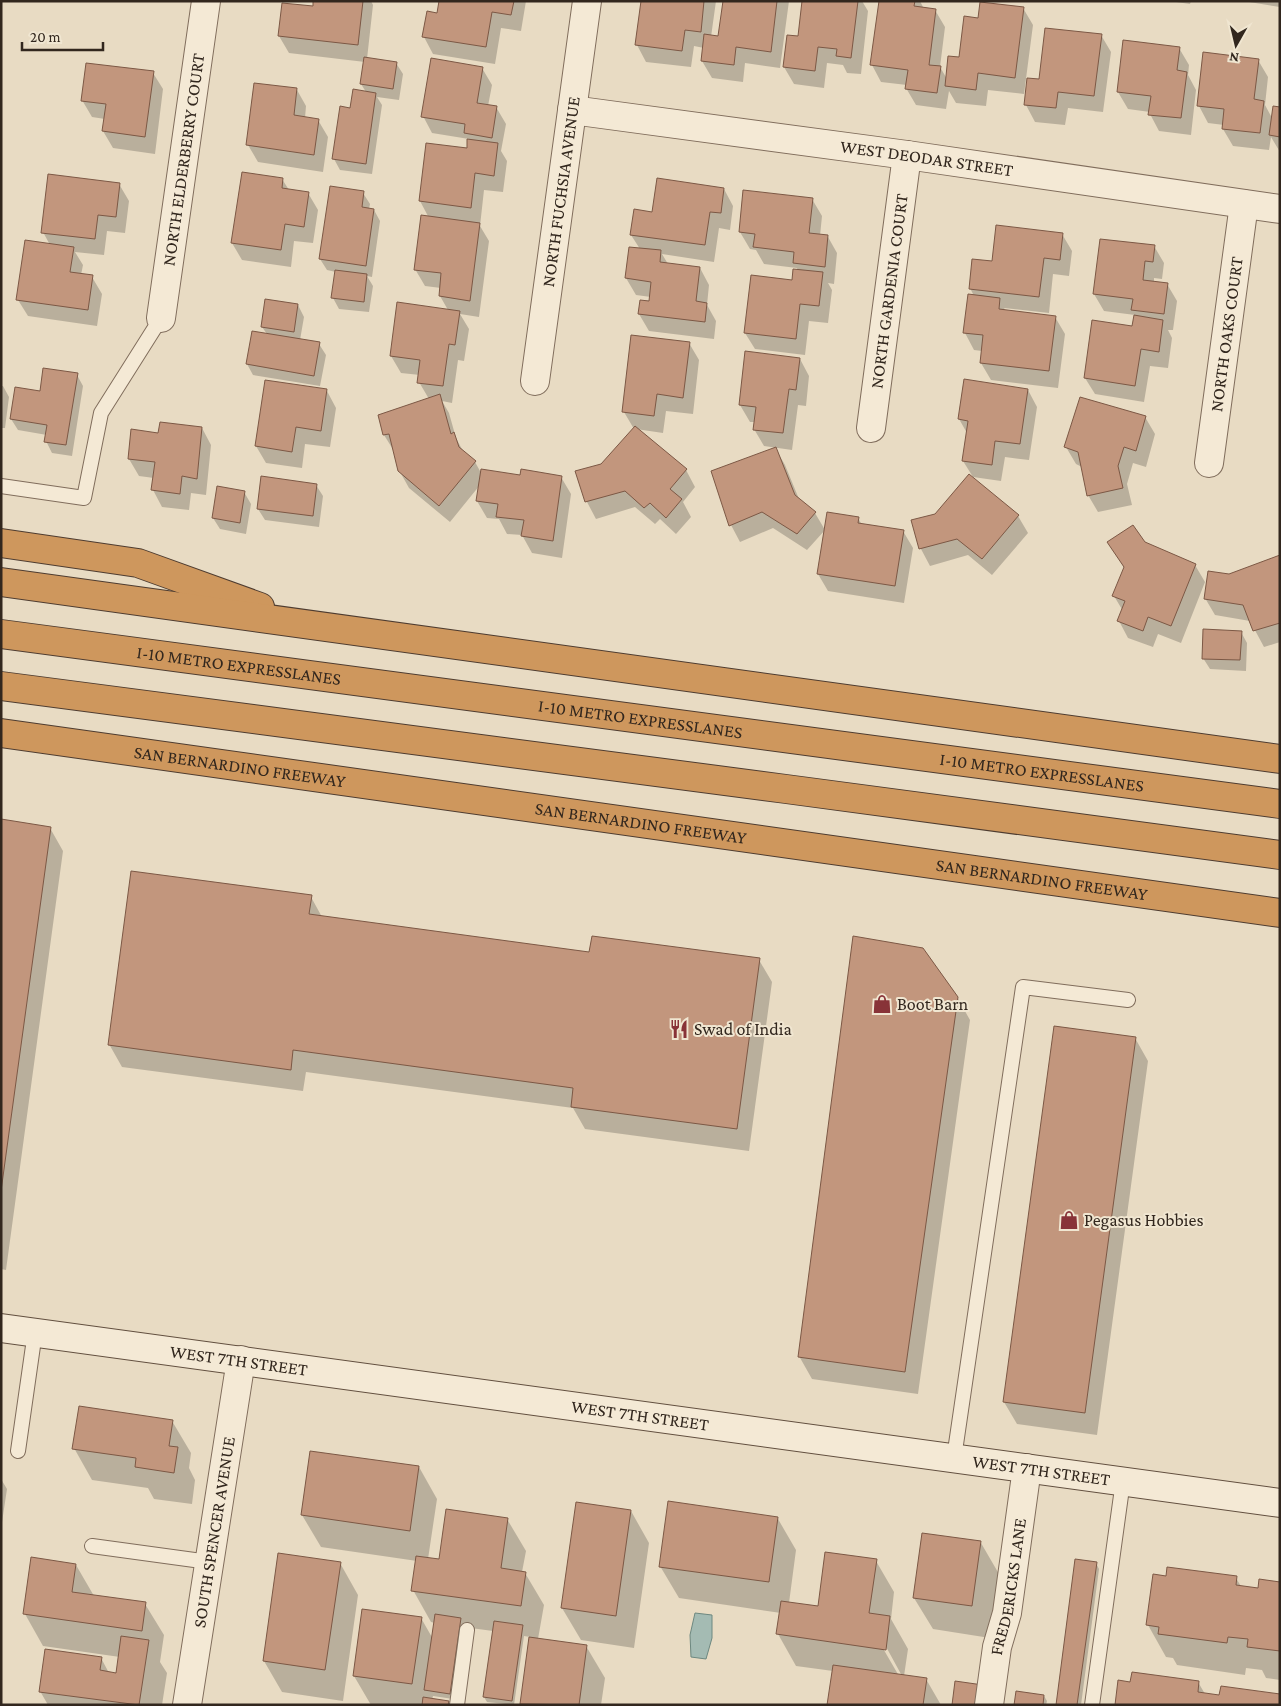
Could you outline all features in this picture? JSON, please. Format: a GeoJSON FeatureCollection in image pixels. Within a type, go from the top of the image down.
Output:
{"type":"FeatureCollection","features":[{"type":"Feature","properties":{"kind":"highway"},"geometry":{"type":"LineString","coordinates":[[1,543],[138,563],[313,626]]}},
{"type":"Feature","properties":{"kind":"highway"},"geometry":{"type":"LineString","coordinates":[[1,582],[1280,759]]}},
{"type":"Feature","properties":{"kind":"highway","name":"I-10 METRO EXPRESSLANES"},"geometry":{"type":"LineString","coordinates":[[1,634],[1280,804]]}},
{"type":"Feature","properties":{"kind":"highway"},"geometry":{"type":"LineString","coordinates":[[1,686],[786,788],[1280,856]]}},
{"type":"Feature","properties":{"kind":"highway","name":"SAN BERNARDINO FREEWAY"},"geometry":{"type":"LineString","coordinates":[[1,732],[1280,913]]}},
{"type":"Feature","properties":{"kind":"highway"},"geometry":{"type":"LineString","coordinates":[[1,742],[34,737]]}},
{"type":"Feature","properties":{"kind":"street","name":"NORTH ELDERBERRY COURT"},"geometry":{"type":"LineString","coordinates":[[161,318],[206,1]]}},
{"type":"Feature","properties":{"kind":"street","name":"NORTH FUCHSIA AVENUE"},"geometry":{"type":"LineString","coordinates":[[535,381],[587,1]]}},
{"type":"Feature","properties":{"kind":"street","name":"WEST DEODAR STREET"},"geometry":{"type":"LineString","coordinates":[[572,110],[907,155],[1280,209]]}},
{"type":"Feature","properties":{"kind":"street","name":"NORTH GARDENIA COURT"},"geometry":{"type":"LineString","coordinates":[[871,428],[907,155]]}},
{"type":"Feature","properties":{"kind":"street","name":"NORTH OAKS COURT"},"geometry":{"type":"LineString","coordinates":[[1209,463],[1244,204]]}},
{"type":"Feature","properties":{"kind":"street","name":"WEST 7TH STREET"},"geometry":{"type":"LineString","coordinates":[[1,1328],[1280,1503]]}},
{"type":"Feature","properties":{"kind":"street","name":"SOUTH SPENCER AVENUE"},"geometry":{"type":"LineString","coordinates":[[187,1705],[241,1360]]}},
{"type":"Feature","properties":{"kind":"street","name":"FREDERICKS LANE"},"geometry":{"type":"LineString","coordinates":[[989,1705],[997,1648],[1007,1613],[1027,1468]]}},
{"type":"Feature","properties":{"kind":"lane"},"geometry":{"type":"LineString","coordinates":[[1,486],[84,498],[101,413],[161,318]]}},
{"type":"Feature","properties":{"kind":"lane"},"geometry":{"type":"LineString","coordinates":[[954,1458],[1024,987],[1128,1000]]}},
{"type":"Feature","properties":{"kind":"lane"},"geometry":{"type":"LineString","coordinates":[[18,1451],[35,1332]]}},
{"type":"Feature","properties":{"kind":"lane"},"geometry":{"type":"LineString","coordinates":[[1092,1705],[1123,1481]]}},
{"type":"Feature","properties":{"kind":"lane"},"geometry":{"type":"LineString","coordinates":[[92,1546],[209,1562]]}},
{"type":"Feature","properties":{"kind":"lane"},"geometry":{"type":"LineString","coordinates":[[457,1705],[467,1630]]}},
{"type":"Feature","properties":{"kind":"water"},"geometry":{"type":"Polygon","coordinates":[[[695,1613],[712,1615],[712,1638],[706,1659],[691,1657],[690,1635],[695,1613]]]}},
{"type":"Feature","properties":{"kind":"building"},"geometry":{"type":"Polygon","coordinates":[[[313,1],[363,1],[358,45],[278,36],[282,3],[313,6],[313,1]]]}},
{"type":"Feature","properties":{"kind":"building"},"geometry":{"type":"Polygon","coordinates":[[[439,1],[514,1],[511,15],[492,12],[486,47],[422,37],[427,11],[437,13],[439,1]]]}},
{"type":"Feature","properties":{"kind":"building"},"geometry":{"type":"Polygon","coordinates":[[[641,1],[704,1],[701,32],[685,30],[682,51],[635,45],[641,1]]]}},
{"type":"Feature","properties":{"kind":"building"},"geometry":{"type":"Polygon","coordinates":[[[723,1],[777,1],[771,52],[736,47],[734,65],[701,61],[704,34],[718,36],[723,1]]]}},
{"type":"Feature","properties":{"kind":"building"},"geometry":{"type":"Polygon","coordinates":[[[802,1],[858,1],[851,58],[836,56],[837,49],[818,47],[815,71],[783,67],[787,35],[798,36],[802,1]]]}},
{"type":"Feature","properties":{"kind":"building"},"geometry":{"type":"Polygon","coordinates":[[[879,1],[915,1],[914,6],[936,9],[929,65],[941,66],[937,93],[905,89],[908,70],[870,65],[879,1]]]}},
{"type":"Feature","properties":{"kind":"building"},"geometry":{"type":"Polygon","coordinates":[[[980,2],[1024,7],[1015,78],[978,73],[976,90],[945,86],[948,56],[959,57],[964,16],[978,18],[980,2]]]}},
{"type":"Feature","properties":{"kind":"building"},"geometry":{"type":"Polygon","coordinates":[[[1045,28],[1102,34],[1094,96],[1058,92],[1056,108],[1024,105],[1027,78],[1039,79],[1045,28]]]}},
{"type":"Feature","properties":{"kind":"building"},"geometry":{"type":"Polygon","coordinates":[[[1123,40],[1180,47],[1177,70],[1187,72],[1181,118],[1148,115],[1151,96],[1117,92],[1123,40]]]}},
{"type":"Feature","properties":{"kind":"building"},"geometry":{"type":"Polygon","coordinates":[[[1203,52],[1259,59],[1254,99],[1264,101],[1260,133],[1222,129],[1224,109],[1197,106],[1203,52]]]}},
{"type":"Feature","properties":{"kind":"building"},"geometry":{"type":"Polygon","coordinates":[[[364,57],[397,62],[393,89],[360,84],[364,57]]]}},
{"type":"Feature","properties":{"kind":"building"},"geometry":{"type":"Polygon","coordinates":[[[431,58],[483,67],[477,103],[497,106],[492,138],[464,133],[465,124],[421,117],[431,58]]]}},
{"type":"Feature","properties":{"kind":"building"},"geometry":{"type":"Polygon","coordinates":[[[86,63],[154,71],[145,137],[102,131],[106,104],[81,101],[86,63]]]}},
{"type":"Feature","properties":{"kind":"building"},"geometry":{"type":"Polygon","coordinates":[[[254,83],[297,88],[294,115],[319,119],[314,155],[246,145],[254,83]]]}},
{"type":"Feature","properties":{"kind":"building"},"geometry":{"type":"Polygon","coordinates":[[[353,89],[376,93],[366,164],[332,159],[340,106],[350,108],[353,89]]]}},
{"type":"Feature","properties":{"kind":"building"},"geometry":{"type":"Polygon","coordinates":[[[1273,106],[1280,107],[1280,137],[1269,135],[1273,106]]]}},
{"type":"Feature","properties":{"kind":"building"},"geometry":{"type":"Polygon","coordinates":[[[467,139],[498,143],[494,176],[475,173],[471,208],[419,201],[426,143],[467,148],[467,139]]]}},
{"type":"Feature","properties":{"kind":"building"},"geometry":{"type":"Polygon","coordinates":[[[242,172],[283,178],[282,188],[309,192],[304,227],[285,224],[281,250],[231,243],[242,172]]]}},
{"type":"Feature","properties":{"kind":"building"},"geometry":{"type":"Polygon","coordinates":[[[48,174],[120,183],[116,217],[98,215],[95,239],[41,233],[48,174]]]}},
{"type":"Feature","properties":{"kind":"building"},"geometry":{"type":"Polygon","coordinates":[[[657,178],[724,188],[721,213],[710,212],[705,245],[630,235],[634,209],[652,212],[657,178]]]}},
{"type":"Feature","properties":{"kind":"building"},"geometry":{"type":"Polygon","coordinates":[[[330,186],[364,191],[362,207],[374,209],[366,266],[319,259],[330,186]]]}},
{"type":"Feature","properties":{"kind":"building"},"geometry":{"type":"Polygon","coordinates":[[[743,190],[813,198],[809,233],[828,235],[825,267],[793,263],[794,252],[753,247],[755,234],[739,232],[743,190]]]}},
{"type":"Feature","properties":{"kind":"building"},"geometry":{"type":"Polygon","coordinates":[[[421,215],[480,223],[470,301],[439,296],[441,273],[414,270],[421,215]]]}},
{"type":"Feature","properties":{"kind":"building"},"geometry":{"type":"Polygon","coordinates":[[[996,225],[1063,233],[1060,260],[1044,258],[1039,297],[969,289],[972,259],[992,261],[996,225]]]}},
{"type":"Feature","properties":{"kind":"building"},"geometry":{"type":"Polygon","coordinates":[[[1100,239],[1155,245],[1153,262],[1145,261],[1143,280],[1168,283],[1164,314],[1131,310],[1133,299],[1093,294],[1100,239]]]}},
{"type":"Feature","properties":{"kind":"building"},"geometry":{"type":"Polygon","coordinates":[[[25,240],[74,247],[70,272],[93,275],[88,310],[16,300],[25,240]]]}},
{"type":"Feature","properties":{"kind":"building"},"geometry":{"type":"Polygon","coordinates":[[[629,247],[661,250],[660,262],[700,267],[696,301],[707,303],[705,322],[638,314],[640,300],[649,301],[651,282],[625,278],[629,247]]]}},
{"type":"Feature","properties":{"kind":"building"},"geometry":{"type":"Polygon","coordinates":[[[793,269],[823,272],[819,306],[800,304],[796,339],[744,333],[751,275],[792,280],[793,269]]]}},
{"type":"Feature","properties":{"kind":"building"},"geometry":{"type":"Polygon","coordinates":[[[335,270],[367,274],[364,302],[331,298],[335,270]]]}},
{"type":"Feature","properties":{"kind":"building"},"geometry":{"type":"Polygon","coordinates":[[[968,294],[1000,298],[999,309],[1056,316],[1049,371],[980,363],[983,335],[963,333],[968,294]]]}},
{"type":"Feature","properties":{"kind":"building"},"geometry":{"type":"Polygon","coordinates":[[[265,299],[298,304],[294,332],[261,327],[265,299]]]}},
{"type":"Feature","properties":{"kind":"building"},"geometry":{"type":"Polygon","coordinates":[[[397,302],[460,311],[455,345],[449,344],[443,386],[417,383],[420,360],[390,356],[397,302]]]}},
{"type":"Feature","properties":{"kind":"building"},"geometry":{"type":"Polygon","coordinates":[[[1134,315],[1163,320],[1159,352],[1141,349],[1135,386],[1084,378],[1092,320],[1132,326],[1134,315]]]}},
{"type":"Feature","properties":{"kind":"building"},"geometry":{"type":"Polygon","coordinates":[[[252,331],[320,342],[314,376],[246,364],[252,331]]]}},
{"type":"Feature","properties":{"kind":"building"},"geometry":{"type":"Polygon","coordinates":[[[631,335],[690,342],[683,398],[657,394],[654,416],[622,412],[631,335]]]}},
{"type":"Feature","properties":{"kind":"building"},"geometry":{"type":"Polygon","coordinates":[[[745,351],[800,358],[796,390],[789,389],[783,433],[753,430],[756,407],[739,405],[745,351]]]}},
{"type":"Feature","properties":{"kind":"building"},"geometry":{"type":"Polygon","coordinates":[[[43,368],[78,373],[66,445],[44,442],[47,425],[10,419],[15,387],[40,391],[43,368]]]}},
{"type":"Feature","properties":{"kind":"building"},"geometry":{"type":"Polygon","coordinates":[[[964,379],[1028,389],[1020,444],[995,441],[992,465],[962,461],[968,421],[958,419],[964,379]]]}},
{"type":"Feature","properties":{"kind":"building"},"geometry":{"type":"Polygon","coordinates":[[[265,380],[327,389],[321,431],[296,427],[292,452],[255,446],[265,380]]]}},
{"type":"Feature","properties":{"kind":"building"},"geometry":{"type":"Polygon","coordinates":[[[440,394],[451,434],[454,432],[459,447],[476,461],[439,506],[398,471],[389,434],[383,435],[378,415],[440,394]]]}},
{"type":"Feature","properties":{"kind":"building"},"geometry":{"type":"Polygon","coordinates":[[[1080,397],[1146,416],[1136,451],[1124,447],[1118,466],[1123,488],[1087,496],[1078,452],[1064,447],[1080,397]]]}},
{"type":"Feature","properties":{"kind":"building"},"geometry":{"type":"Polygon","coordinates":[[[160,422],[202,427],[197,479],[182,476],[180,494],[151,490],[155,462],[128,459],[131,429],[158,433],[160,422]]]}},
{"type":"Feature","properties":{"kind":"building"},"geometry":{"type":"Polygon","coordinates":[[[635,426],[687,469],[670,489],[682,499],[666,518],[650,503],[644,508],[625,491],[585,502],[575,471],[601,464],[635,426]]]}},
{"type":"Feature","properties":{"kind":"building"},"geometry":{"type":"Polygon","coordinates":[[[776,447],[795,495],[816,512],[797,534],[762,512],[729,526],[711,471],[776,447]]]}},
{"type":"Feature","properties":{"kind":"building"},"geometry":{"type":"Polygon","coordinates":[[[481,469],[520,475],[521,469],[562,476],[553,541],[521,536],[524,520],[496,517],[498,504],[476,501],[481,469]]]}},
{"type":"Feature","properties":{"kind":"building"},"geometry":{"type":"Polygon","coordinates":[[[969,474],[1019,515],[982,559],[957,539],[919,549],[911,520],[935,514],[969,474]]]}},
{"type":"Feature","properties":{"kind":"building"},"geometry":{"type":"Polygon","coordinates":[[[261,476],[317,484],[313,516],[257,509],[261,476]]]}},
{"type":"Feature","properties":{"kind":"building"},"geometry":{"type":"Polygon","coordinates":[[[217,486],[245,491],[240,523],[212,518],[217,486]]]}},
{"type":"Feature","properties":{"kind":"building"},"geometry":{"type":"Polygon","coordinates":[[[827,512],[859,517],[858,523],[904,530],[895,586],[817,574],[827,512]]]}},
{"type":"Feature","properties":{"kind":"building"},"geometry":{"type":"Polygon","coordinates":[[[1133,525],[1145,542],[1196,564],[1171,626],[1148,617],[1143,631],[1117,621],[1125,601],[1112,596],[1124,567],[1107,542],[1133,525]]]}},
{"type":"Feature","properties":{"kind":"building"},"geometry":{"type":"Polygon","coordinates":[[[1280,555],[1280,623],[1253,631],[1243,605],[1204,599],[1208,571],[1229,574],[1280,555]]]}},
{"type":"Feature","properties":{"kind":"building"},"geometry":{"type":"Polygon","coordinates":[[[1203,629],[1242,631],[1240,660],[1202,659],[1203,629]]]}},
{"type":"Feature","properties":{"kind":"building"},"geometry":{"type":"Polygon","coordinates":[[[1,819],[51,827],[1,1191],[1,819]]]}},
{"type":"Feature","properties":{"kind":"building"},"geometry":{"type":"Polygon","coordinates":[[[131,871],[312,895],[309,914],[589,952],[592,936],[760,958],[737,1129],[571,1107],[573,1088],[293,1050],[291,1070],[108,1045],[131,871]]]}},
{"type":"Feature","properties":{"kind":"building"},"geometry":{"type":"Polygon","coordinates":[[[853,936],[923,948],[958,997],[905,1372],[798,1357],[853,936]]]}},
{"type":"Feature","properties":{"kind":"building","name":"Pegasus Hobbies"},"geometry":{"type":"Polygon","coordinates":[[[1054,1026],[1136,1037],[1085,1413],[1003,1402],[1054,1026]]]}},
{"type":"Feature","properties":{"kind":"building"},"geometry":{"type":"Polygon","coordinates":[[[79,1406],[173,1420],[169,1446],[178,1447],[174,1473],[135,1467],[136,1458],[72,1449],[79,1406]]]}},
{"type":"Feature","properties":{"kind":"building"},"geometry":{"type":"Polygon","coordinates":[[[310,1451],[419,1466],[410,1531],[301,1515],[310,1451]]]}},
{"type":"Feature","properties":{"kind":"building"},"geometry":{"type":"Polygon","coordinates":[[[668,1501],[778,1517],[769,1582],[659,1567],[668,1501]]]}},
{"type":"Feature","properties":{"kind":"building"},"geometry":{"type":"Polygon","coordinates":[[[576,1502],[631,1510],[616,1616],[561,1608],[576,1502]]]}},
{"type":"Feature","properties":{"kind":"building"},"geometry":{"type":"Polygon","coordinates":[[[446,1509],[508,1518],[501,1568],[526,1572],[521,1606],[411,1591],[416,1556],[439,1559],[446,1509]]]}},
{"type":"Feature","properties":{"kind":"building"},"geometry":{"type":"Polygon","coordinates":[[[922,1533],[981,1541],[972,1606],[913,1598],[922,1533]]]}},
{"type":"Feature","properties":{"kind":"building"},"geometry":{"type":"Polygon","coordinates":[[[825,1552],[877,1559],[869,1613],[890,1616],[886,1650],[776,1634],[781,1601],[818,1606],[825,1552]]]}},
{"type":"Feature","properties":{"kind":"building"},"geometry":{"type":"Polygon","coordinates":[[[278,1553],[341,1562],[325,1670],[263,1661],[278,1553]]]}},
{"type":"Feature","properties":{"kind":"building"},"geometry":{"type":"Polygon","coordinates":[[[31,1557],[76,1564],[72,1592],[146,1602],[142,1631],[23,1614],[31,1557]]]}},
{"type":"Feature","properties":{"kind":"building"},"geometry":{"type":"Polygon","coordinates":[[[1075,1559],[1097,1562],[1077,1705],[1056,1705],[1075,1559]]]}},
{"type":"Feature","properties":{"kind":"building"},"geometry":{"type":"Polygon","coordinates":[[[1167,1567],[1237,1576],[1236,1585],[1258,1588],[1259,1579],[1280,1582],[1280,1651],[1247,1647],[1248,1639],[1228,1637],[1227,1643],[1158,1634],[1159,1627],[1146,1625],[1153,1574],[1166,1576],[1167,1567]]]}},
{"type":"Feature","properties":{"kind":"building"},"geometry":{"type":"Polygon","coordinates":[[[362,1609],[422,1617],[412,1684],[353,1676],[362,1609]]]}},
{"type":"Feature","properties":{"kind":"building"},"geometry":{"type":"Polygon","coordinates":[[[435,1614],[461,1618],[450,1694],[424,1690],[435,1614]]]}},
{"type":"Feature","properties":{"kind":"building"},"geometry":{"type":"Polygon","coordinates":[[[494,1621],[523,1625],[512,1701],[483,1697],[494,1621]]]}},
{"type":"Feature","properties":{"kind":"building"},"geometry":{"type":"Polygon","coordinates":[[[121,1636],[149,1640],[139,1705],[39,1692],[45,1649],[102,1657],[100,1670],[116,1673],[121,1636]]]}},
{"type":"Feature","properties":{"kind":"building"},"geometry":{"type":"Polygon","coordinates":[[[529,1637],[587,1645],[579,1705],[520,1704],[529,1637]]]}},
{"type":"Feature","properties":{"kind":"building"},"geometry":{"type":"Polygon","coordinates":[[[833,1665],[927,1678],[923,1705],[827,1705],[833,1665]]]}},
{"type":"Feature","properties":{"kind":"building"},"geometry":{"type":"Polygon","coordinates":[[[1132,1672],[1199,1681],[1198,1692],[1219,1695],[1221,1686],[1280,1694],[1280,1705],[1115,1705],[1118,1680],[1130,1682],[1132,1672]]]}},
{"type":"Feature","properties":{"kind":"building"},"geometry":{"type":"Polygon","coordinates":[[[955,1681],[983,1685],[980,1705],[952,1705],[955,1681]]]}},
{"type":"Feature","properties":{"kind":"building"},"geometry":{"type":"Polygon","coordinates":[[[1016,1691],[1044,1695],[1043,1705],[1014,1705],[1016,1691]]]}},
{"type":"Feature","properties":{"kind":"building"},"geometry":{"type":"Polygon","coordinates":[[[423,1697],[449,1701],[448,1705],[422,1705],[423,1697]]]}},
{"type":"Feature","properties":{"kind":"place","name":"Boot Barn"},"geometry":{"type":"Point","coordinates":[882,1004]}},
{"type":"Feature","properties":{"kind":"place","name":"Swad of India"},"geometry":{"type":"Point","coordinates":[679,1029]}},
{"type":"Feature","properties":{"kind":"place","name":"Pegasus Hobbies"},"geometry":{"type":"Point","coordinates":[1069,1220]}}]}
